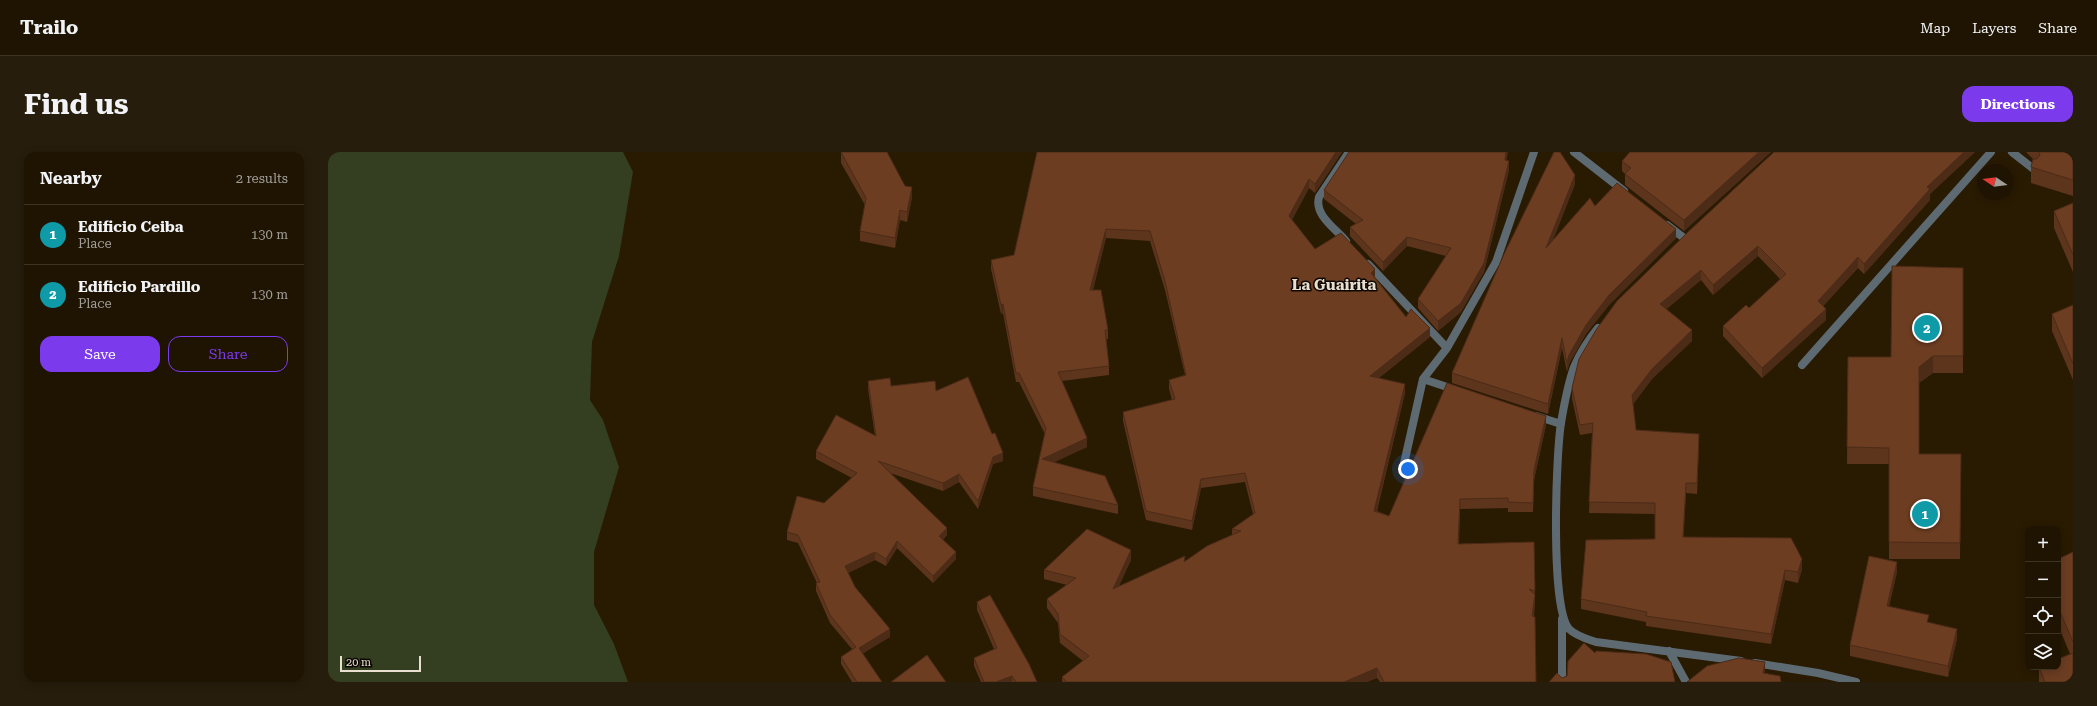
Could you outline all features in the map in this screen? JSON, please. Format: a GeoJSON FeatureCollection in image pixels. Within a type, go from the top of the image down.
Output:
{"type":"FeatureCollection","features":[{"type":"Feature","properties":{"kind":"street"},"geometry":{"type":"LineString","coordinates":[[1349,152],[1319,197],[1317,204],[1320,212],[1351,246]]}},
{"type":"Feature","properties":{"kind":"street"},"geometry":{"type":"LineString","coordinates":[[1404,468],[1422,379],[1447,348],[1496,262],[1534,152]]}},
{"type":"Feature","properties":{"kind":"street"},"geometry":{"type":"LineString","coordinates":[[1574,152],[1629,195]]}},
{"type":"Feature","properties":{"kind":"street"},"geometry":{"type":"LineString","coordinates":[[1802,365],[1991,152]]}},
{"type":"Feature","properties":{"kind":"street"},"geometry":{"type":"LineString","coordinates":[[2012,152],[2035,170]]}},
{"type":"Feature","properties":{"kind":"street"},"geometry":{"type":"LineString","coordinates":[[1660,219],[1684,238]]}},
{"type":"Feature","properties":{"kind":"street"},"geometry":{"type":"LineString","coordinates":[[1362,258],[1447,348]]}},
{"type":"Feature","properties":{"kind":"street"},"geometry":{"type":"LineString","coordinates":[[1604,320],[1591,338],[1574,367],[1561,424],[1556,516],[1558,586],[1562,610],[1568,628],[1580,636],[1596,642],[1818,673],[1856,682]]}},
{"type":"Feature","properties":{"kind":"street"},"geometry":{"type":"LineString","coordinates":[[1422,379],[1466,394]]}},
{"type":"Feature","properties":{"kind":"street"},"geometry":{"type":"LineString","coordinates":[[1525,412],[1561,424]]}},
{"type":"Feature","properties":{"kind":"street"},"geometry":{"type":"LineString","coordinates":[[1562,610],[1562,682]]}},
{"type":"Feature","properties":{"kind":"street"},"geometry":{"type":"LineString","coordinates":[[1669,651],[1686,682]]}},
{"type":"Feature","properties":{"kind":"green space"},"geometry":{"type":"Polygon","coordinates":[[[328,152],[623,152],[633,172],[619,256],[592,342],[590,400],[603,420],[619,467],[594,552],[594,605],[614,644],[628,682],[328,682],[328,152]]]}},
{"type":"Feature","properties":{"kind":"building"},"geometry":{"type":"Polygon","coordinates":[[[841,152],[887,152],[905,186],[912,187],[907,212],[900,210],[895,238],[860,231],[866,198],[841,152]]]}},
{"type":"Feature","properties":{"kind":"building"},"geometry":{"type":"Polygon","coordinates":[[[1037,152],[1336,152],[1315,184],[1309,179],[1289,216],[1315,249],[1341,233],[1375,269],[1371,273],[1406,317],[1411,309],[1430,328],[1370,376],[1405,384],[1374,511],[1389,516],[1447,383],[1546,416],[1534,470],[1533,503],[1508,502],[1508,498],[1460,499],[1458,544],[1534,542],[1535,591],[1529,589],[1535,595],[1532,616],[1535,617],[1536,682],[1384,682],[1377,668],[1344,682],[1067,682],[1062,677],[1089,656],[1060,634],[1058,614],[1047,599],[1076,578],[1044,570],[1087,529],[1131,550],[1113,589],[1185,556],[1184,562],[1207,546],[1241,531],[1232,529],[1255,513],[1245,473],[1201,479],[1192,521],[1146,511],[1123,412],[1175,399],[1169,380],[1186,375],[1165,281],[1150,231],[1106,229],[1090,290],[1101,290],[1108,330],[1105,330],[1109,366],[1058,372],[1087,438],[1042,459],[1105,476],[1118,505],[1033,487],[1046,428],[1019,373],[1016,373],[1003,304],[1001,305],[991,260],[1014,255],[1037,152]]]}},
{"type":"Feature","properties":{"kind":"building"},"geometry":{"type":"Polygon","coordinates":[[[1349,152],[1506,152],[1505,160],[1509,161],[1484,263],[1461,303],[1438,321],[1418,299],[1451,248],[1407,237],[1383,262],[1350,227],[1363,220],[1324,190],[1349,152]]]}},
{"type":"Feature","properties":{"kind":"building"},"geometry":{"type":"Polygon","coordinates":[[[1554,152],[1560,152],[1575,175],[1546,248],[1590,198],[1595,206],[1617,183],[1676,229],[1609,295],[1586,325],[1569,355],[1567,363],[1562,338],[1548,404],[1452,373],[1505,252],[1554,152]]]}},
{"type":"Feature","properties":{"kind":"building"},"geometry":{"type":"Polygon","coordinates":[[[1630,152],[1759,152],[1684,220],[1625,174],[1631,168],[1622,161],[1630,152]]]}},
{"type":"Feature","properties":{"kind":"building"},"geometry":{"type":"Polygon","coordinates":[[[1774,152],[1964,152],[1927,187],[1930,189],[1864,264],[1858,257],[1818,301],[1826,309],[1762,368],[1723,326],[1746,305],[1749,308],[1786,274],[1758,246],[1713,285],[1701,270],[1660,304],[1692,330],[1652,369],[1632,395],[1636,430],[1699,434],[1697,483],[1686,483],[1683,537],[1791,538],[1802,559],[1798,572],[1785,570],[1771,634],[1646,616],[1647,612],[1581,599],[1586,540],[1655,539],[1655,503],[1589,502],[1593,423],[1580,425],[1572,388],[1579,359],[1596,330],[1617,301],[1774,152]]]}},
{"type":"Feature","properties":{"kind":"building"},"geometry":{"type":"Polygon","coordinates":[[[2039,152],[2073,152],[2073,180],[2031,167],[2033,159],[2037,159],[2040,155],[2039,152]]]}},
{"type":"Feature","properties":{"kind":"building"},"geometry":{"type":"Polygon","coordinates":[[[2073,203],[2073,255],[2054,211],[2073,203]]]}},
{"type":"Feature","properties":{"kind":"building"},"geometry":{"type":"Polygon","coordinates":[[[1892,266],[1963,268],[1963,356],[1933,356],[1919,367],[1919,454],[1961,454],[1960,543],[1889,542],[1889,448],[1847,447],[1848,357],[1891,357],[1892,266]]]}},
{"type":"Feature","properties":{"kind":"building"},"geometry":{"type":"Polygon","coordinates":[[[2073,305],[2073,364],[2052,314],[2073,305]]]}},
{"type":"Feature","properties":{"kind":"building"},"geometry":{"type":"Polygon","coordinates":[[[968,377],[992,434],[995,433],[1003,453],[993,457],[978,501],[959,474],[943,483],[878,461],[947,528],[939,536],[956,552],[933,576],[897,541],[886,559],[875,552],[845,566],[855,587],[890,629],[859,648],[882,682],[857,682],[841,657],[856,647],[830,615],[816,583],[820,582],[798,535],[787,532],[797,496],[824,503],[857,473],[816,451],[836,415],[876,436],[868,381],[890,378],[891,386],[935,381],[936,391],[968,377]]]}},
{"type":"Feature","properties":{"kind":"building"},"geometry":{"type":"Polygon","coordinates":[[[2073,552],[2073,642],[2061,614],[2061,558],[2073,552]]]}},
{"type":"Feature","properties":{"kind":"building"},"geometry":{"type":"Polygon","coordinates":[[[1869,556],[1897,562],[1887,606],[1929,615],[1927,622],[1957,629],[1948,666],[1850,645],[1869,556]]]}},
{"type":"Feature","properties":{"kind":"building"},"geometry":{"type":"Polygon","coordinates":[[[990,595],[1029,664],[1037,682],[1016,682],[1012,676],[996,682],[984,682],[974,658],[997,648],[977,602],[990,595]]]}},
{"type":"Feature","properties":{"kind":"building"},"geometry":{"type":"Polygon","coordinates":[[[1584,643],[1595,653],[1596,651],[1646,654],[1671,662],[1675,682],[1549,682],[1557,673],[1562,678],[1567,676],[1568,661],[1584,643]]]}},
{"type":"Feature","properties":{"kind":"building"},"geometry":{"type":"Polygon","coordinates":[[[2073,653],[2073,682],[2045,682],[2040,670],[2061,670],[2061,658],[2073,653]]]}},
{"type":"Feature","properties":{"kind":"building"},"geometry":{"type":"Polygon","coordinates":[[[927,655],[946,682],[891,682],[927,655]]]}},
{"type":"Feature","properties":{"kind":"building"},"geometry":{"type":"Polygon","coordinates":[[[1739,658],[1765,662],[1763,673],[1780,676],[1781,682],[1687,682],[1707,666],[1739,658]]]}},
{"type":"Feature","properties":{"kind":"place","name":"Edificio Pardillo"},"geometry":{"type":"Point","coordinates":[1927,328]}},
{"type":"Feature","properties":{"kind":"place","name":"Edificio Ceiba"},"geometry":{"type":"Point","coordinates":[1925,514]}},
{"type":"Feature","properties":{"kind":"district","name":"La Guairita"},"geometry":{"type":"Point","coordinates":[1334,285]}}]}
